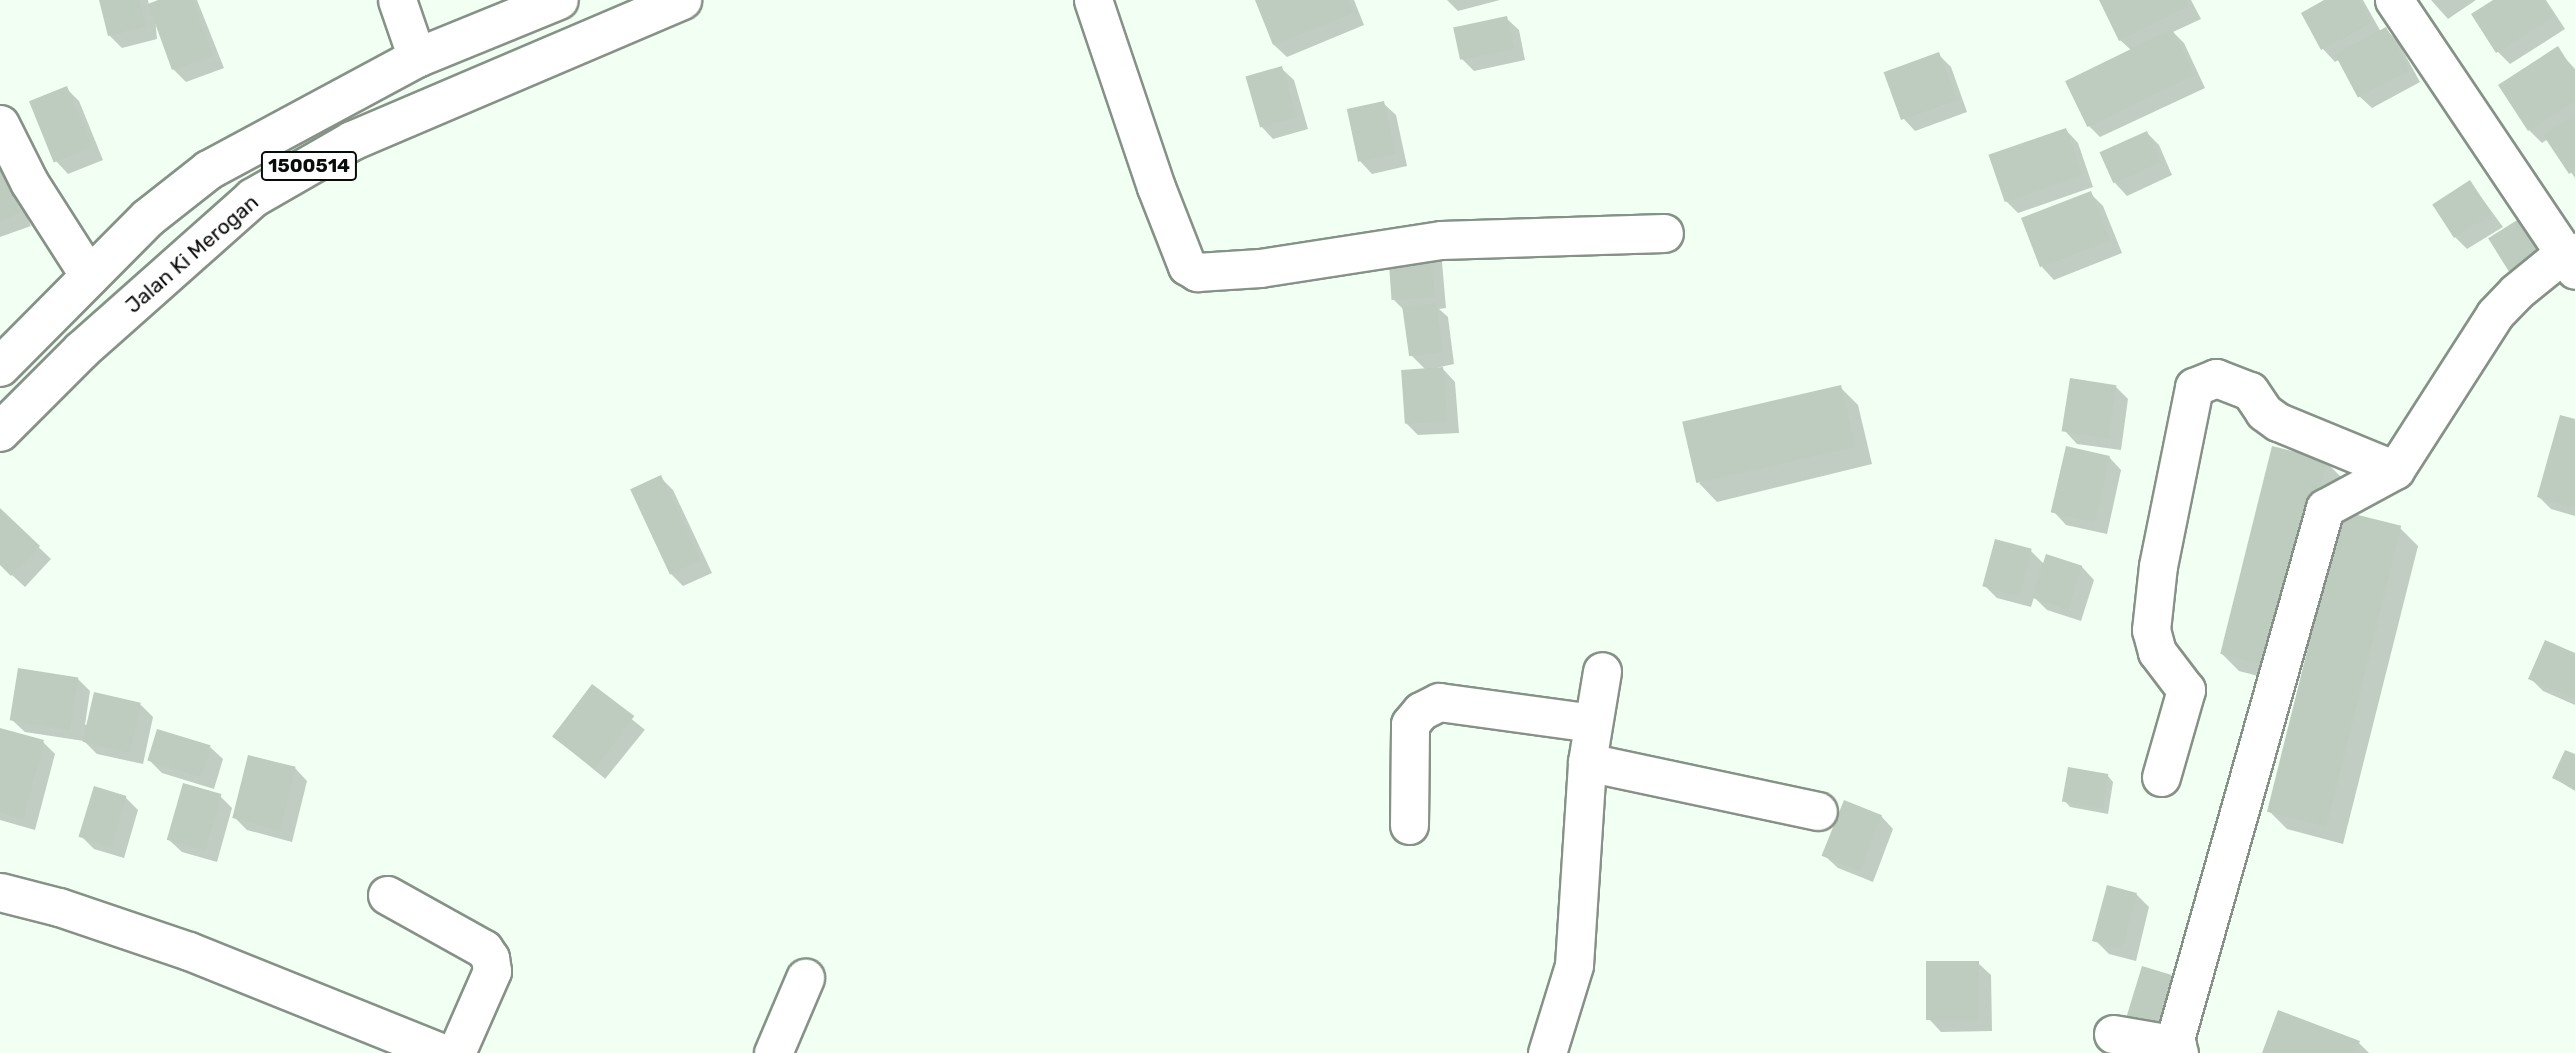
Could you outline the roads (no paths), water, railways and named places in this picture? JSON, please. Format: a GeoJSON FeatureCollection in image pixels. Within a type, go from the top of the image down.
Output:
{"type":"FeatureCollection","features":[{"type":"Feature","properties":{"kind":"highway","name":"Jalan Ki Merogan"},"geometry":{"type":"LineString","coordinates":[[0,432],[82,350],[253,198],[352,141],[682,0]]}},
{"type":"Feature","properties":{"kind":"highway","name":"1500514"},"geometry":{"type":"LineString","coordinates":[[0,367],[148,218],[209,170],[416,58],[536,4]]}},
{"type":"Feature","properties":{"kind":"street"},"geometry":{"type":"LineString","coordinates":[[397,0],[416,58]]}},
{"type":"Feature","properties":{"kind":"street"},"geometry":{"type":"LineString","coordinates":[[1093,0],[1156,187],[1187,266],[1197,272],[1260,268],[1441,240],[1664,233]]}},
{"type":"Feature","properties":{"kind":"street"},"geometry":{"type":"LineString","coordinates":[[2113,1034],[2178,1049],[2325,508],[2395,470],[2496,314],[2571,258],[2395,0]]}},
{"type":"Feature","properties":{"kind":"street"},"geometry":{"type":"LineString","coordinates":[[0,124],[29,182],[89,276]]}},
{"type":"Feature","properties":{"kind":"street"},"geometry":{"type":"LineString","coordinates":[[2161,777],[2186,690],[2157,652],[2151,630],[2158,566],[2194,387],[2216,378],[2250,391],[2264,412],[2278,422],[2395,470]]}},
{"type":"Feature","properties":{"kind":"street"},"geometry":{"type":"LineString","coordinates":[[1547,1053],[1574,965],[1587,762],[1602,671]]}},
{"type":"Feature","properties":{"kind":"street"},"geometry":{"type":"LineString","coordinates":[[1409,825],[1410,724],[1421,711],[1439,702],[1592,723]]}},
{"type":"Feature","properties":{"kind":"street"},"geometry":{"type":"LineString","coordinates":[[1587,762],[1818,811]]}},
{"type":"Feature","properties":{"kind":"street"},"geometry":{"type":"LineString","coordinates":[[0,892],[59,907],[188,951],[443,1053]]}},
{"type":"Feature","properties":{"kind":"street"},"geometry":{"type":"LineString","coordinates":[[387,895],[484,949],[491,958],[492,971],[456,1053]]}},
{"type":"Feature","properties":{"kind":"street"},"geometry":{"type":"LineString","coordinates":[[773,1053],[805,978]]}}]}
